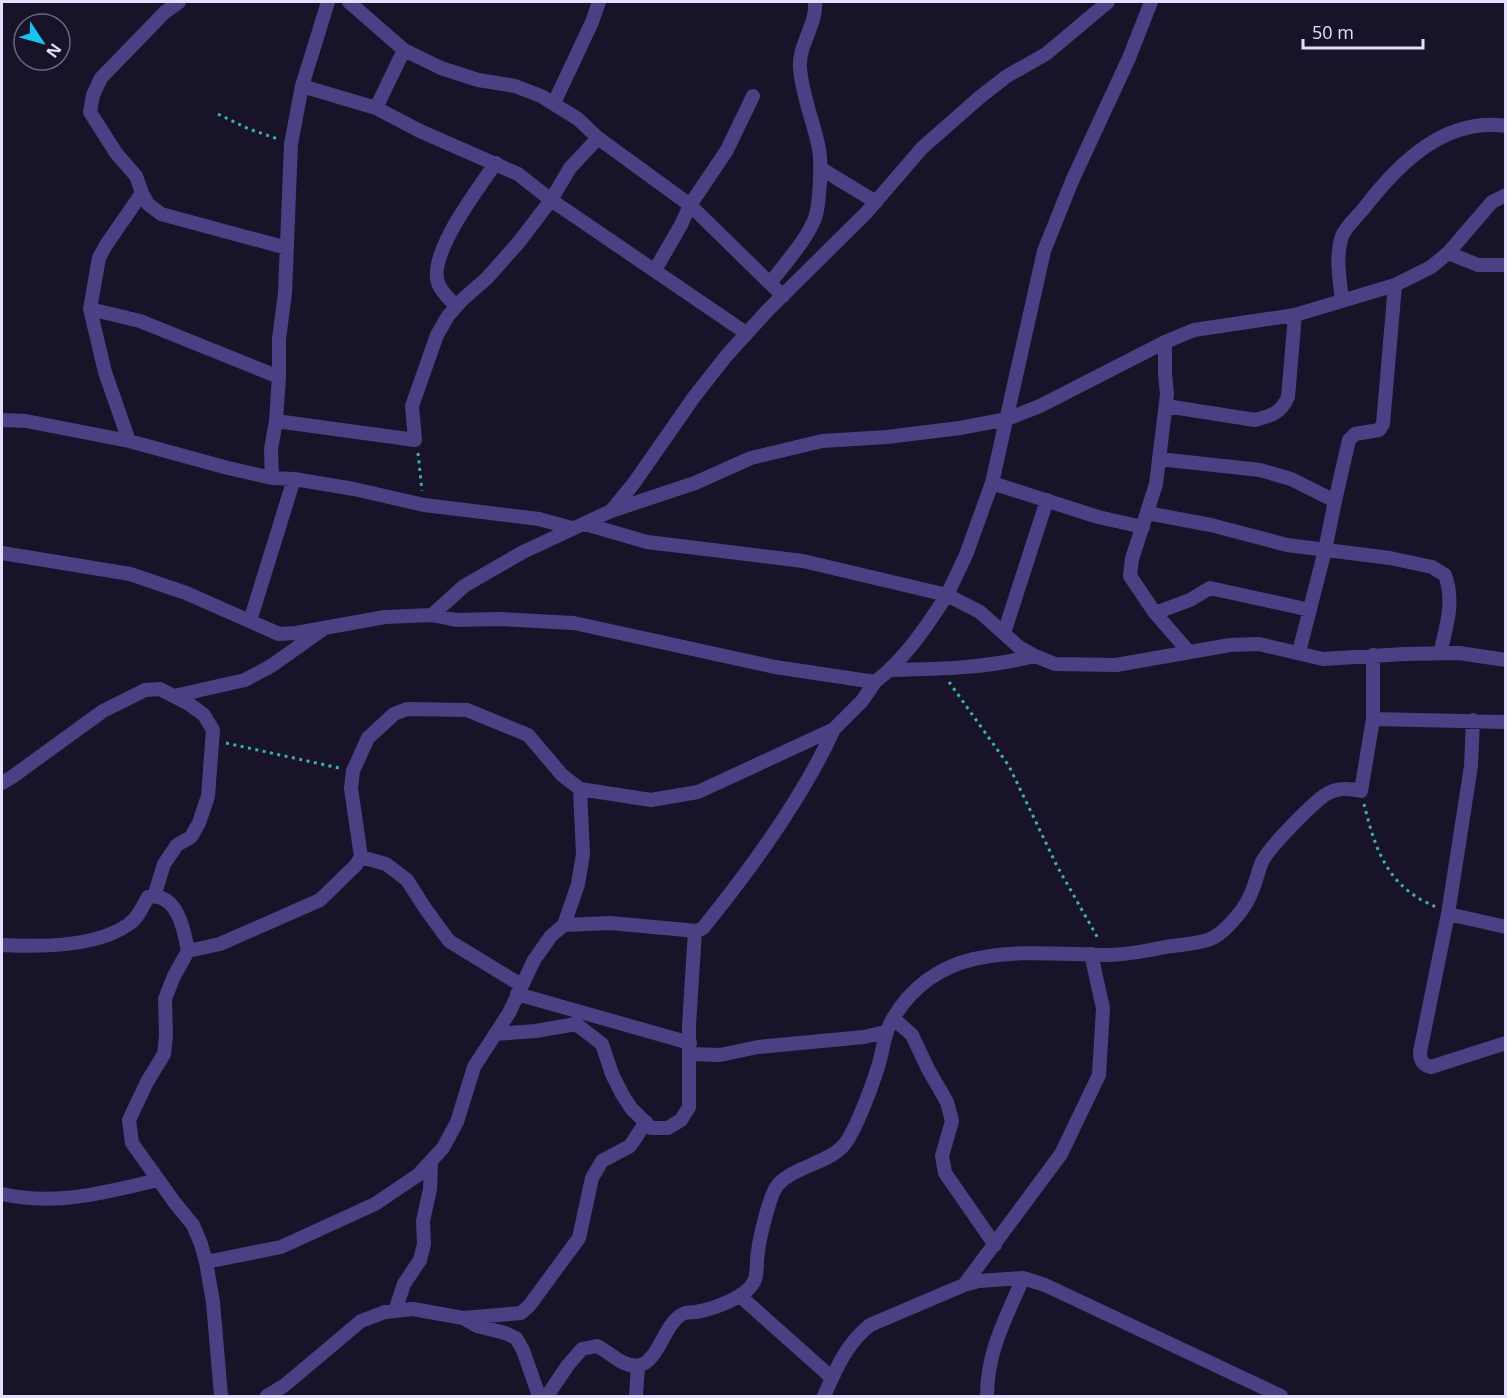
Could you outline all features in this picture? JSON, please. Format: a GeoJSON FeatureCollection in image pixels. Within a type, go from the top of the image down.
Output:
{"type":"FeatureCollection","features":[{"type":"Feature","properties":{"kind":"street"},"geometry":{"type":"LineString","coordinates":[[179,2],[165,12],[101,78],[93,95],[90,111],[116,153],[136,176],[148,204],[162,214],[287,248]]}},
{"type":"Feature","properties":{"kind":"street"},"geometry":{"type":"LineString","coordinates":[[272,478],[271,449],[276,421],[279,339],[285,293],[291,144],[302,86],[328,2]]}},
{"type":"Feature","properties":{"kind":"street"},"geometry":{"type":"LineString","coordinates":[[350,2],[404,50],[441,68],[478,80],[515,86],[554,103],[578,119],[598,138],[690,205],[783,296]]}},
{"type":"Feature","properties":{"kind":"street"},"geometry":{"type":"LineString","coordinates":[[554,103],[599,2]]}},
{"type":"Feature","properties":{"kind":"street"},"geometry":{"type":"LineString","coordinates":[[771,282],[800,244],[814,218],[818,201],[819,149],[810,121],[800,68],[801,51],[814,15],[815,2]]}},
{"type":"Feature","properties":{"kind":"street"},"geometry":{"type":"LineString","coordinates":[[611,511],[634,483],[694,397],[746,333],[876,201],[922,148],[980,97],[1007,76],[1046,54],[1108,2]]}},
{"type":"Feature","properties":{"kind":"street"},"geometry":{"type":"LineString","coordinates":[[188,951],[220,944],[321,900],[356,865],[361,857],[351,788],[353,771],[368,738],[394,714],[407,709],[467,710],[528,735],[562,775],[580,789],[651,800],[698,792],[834,729],[862,701],[875,682],[892,670],[909,652],[947,595],[966,555],[992,483],[1044,251],[1072,181],[1129,58],[1150,2]]}},
{"type":"Feature","properties":{"kind":"street"},"geometry":{"type":"LineString","coordinates":[[376,108],[404,50]]}},
{"type":"Feature","properties":{"kind":"street"},"geometry":{"type":"LineString","coordinates":[[302,86],[376,108],[420,131],[518,174],[551,201],[746,333]]}},
{"type":"Feature","properties":{"kind":"street"},"geometry":{"type":"LineString","coordinates":[[655,270],[690,205],[728,150],[753,96]]}},
{"type":"Feature","properties":{"kind":"street"},"geometry":{"type":"LineString","coordinates":[[1342,301],[1338,254],[1342,236],[1348,225],[1390,176],[1409,157],[1451,132],[1479,124],[1506,126]]}},
{"type":"Feature","properties":{"kind":"street"},"geometry":{"type":"LineString","coordinates":[[276,421],[415,440],[412,405],[437,335],[448,316],[487,278],[519,242],[551,201],[570,168],[598,138]]}},
{"type":"Feature","properties":{"kind":"street"},"geometry":{"type":"LineString","coordinates":[[456,306],[438,285],[437,269],[440,255],[452,228],[496,163]]}},
{"type":"Feature","properties":{"kind":"street"},"geometry":{"type":"LineString","coordinates":[[820,168],[876,201]]}},
{"type":"Feature","properties":{"kind":"street"},"geometry":{"type":"LineString","coordinates":[[129,441],[105,372],[90,309],[99,258],[142,193]]}},
{"type":"Feature","properties":{"kind":"street"},"geometry":{"type":"LineString","coordinates":[[432,615],[464,586],[523,552],[611,511],[695,483],[751,458],[822,441],[960,428],[1007,419],[1040,406],[1165,342],[1194,330],[1295,315],[1395,285],[1431,267],[1448,253],[1492,202],[1506,195]]}},
{"type":"Feature","properties":{"kind":"street"},"geometry":{"type":"LineString","coordinates":[[1448,253],[1478,265],[1506,265]]}},
{"type":"Feature","properties":{"kind":"street"},"geometry":{"type":"LineString","coordinates":[[1299,652],[1325,550],[1349,440],[1355,434],[1379,430],[1383,424],[1395,285]]}},
{"type":"Feature","properties":{"kind":"street"},"geometry":{"type":"LineString","coordinates":[[90,309],[140,321],[279,377]]}},
{"type":"Feature","properties":{"kind":"street"},"geometry":{"type":"LineString","coordinates":[[1166,406],[1255,420],[1268,417],[1282,409],[1288,397],[1295,315]]}},
{"type":"Feature","properties":{"kind":"street"},"geometry":{"type":"LineString","coordinates":[[1165,342],[1166,406],[1156,484],[1130,567],[1130,576],[1155,613],[1190,652]]}},
{"type":"Feature","properties":{"kind":"street"},"geometry":{"type":"LineString","coordinates":[[2,420],[26,421],[129,441],[272,478],[294,479],[354,489],[424,505],[512,514],[647,542],[803,561],[947,595],[980,612],[1035,656],[1055,664],[1116,665],[1230,645],[1259,644],[1323,659],[1459,654],[1506,660]]}},
{"type":"Feature","properties":{"kind":"street"},"geometry":{"type":"LineString","coordinates":[[1159,459],[1260,470],[1291,479],[1335,501]]}},
{"type":"Feature","properties":{"kind":"street"},"geometry":{"type":"LineString","coordinates":[[250,621],[294,479]]}},
{"type":"Feature","properties":{"kind":"street"},"geometry":{"type":"LineString","coordinates":[[992,483],[1098,517],[1143,527]]}},
{"type":"Feature","properties":{"kind":"street"},"geometry":{"type":"LineString","coordinates":[[1004,633],[1047,500]]}},
{"type":"Feature","properties":{"kind":"street"},"geometry":{"type":"LineString","coordinates":[[1147,513],[1211,525],[1287,545],[1390,558],[1432,567],[1445,575],[1450,589],[1451,602],[1440,654]]}},
{"type":"Feature","properties":{"kind":"street"},"geometry":{"type":"LineString","coordinates":[[2,553],[130,574],[186,593],[279,634],[324,629],[385,617],[432,615],[456,620],[499,619],[574,623],[775,667],[875,682]]}},
{"type":"Feature","properties":{"kind":"street"},"geometry":{"type":"LineString","coordinates":[[1155,613],[1190,600],[1210,588],[1310,610]]}},
{"type":"Feature","properties":{"kind":"street"},"geometry":{"type":"LineString","coordinates":[[174,696],[245,680],[280,660],[324,629]]}},
{"type":"Feature","properties":{"kind":"street"},"geometry":{"type":"LineString","coordinates":[[892,670],[999,665],[1035,656]]}},
{"type":"Feature","properties":{"kind":"street"},"geometry":{"type":"LineString","coordinates":[[547,1396],[582,1349],[597,1346],[624,1364],[638,1366],[646,1363],[670,1326],[683,1313],[712,1308],[740,1296],[755,1280],[758,1250],[776,1187],[844,1146],[860,1114],[881,1057],[885,1032],[893,1018],[927,978],[962,962],[1006,953],[1122,954],[1212,939],[1232,922],[1249,899],[1263,860],[1279,840],[1326,794],[1350,788],[1361,791],[1373,719],[1373,656]]}},
{"type":"Feature","properties":{"kind":"street"},"geometry":{"type":"LineString","coordinates":[[2,783],[103,711],[145,690],[159,689],[189,704],[204,716],[213,730],[208,796],[199,824],[191,837],[177,845],[164,864],[156,890],[157,896]]}},
{"type":"Feature","properties":{"kind":"street"},"geometry":{"type":"LineString","coordinates":[[1373,719],[1506,722]]}},
{"type":"Feature","properties":{"kind":"street"},"geometry":{"type":"LineString","coordinates":[[1473,720],[1471,766],[1448,914],[1420,1059],[1425,1066],[1431,1067],[1506,1043]]}},
{"type":"Feature","properties":{"kind":"street"},"geometry":{"type":"LineString","coordinates":[[564,925],[610,923],[695,931],[703,928],[771,834],[821,758],[834,729]]}},
{"type":"Feature","properties":{"kind":"street"},"geometry":{"type":"LineString","coordinates":[[206,1262],[281,1247],[328,1227],[375,1204],[418,1175],[443,1148],[457,1122],[474,1067],[509,1013],[534,960],[551,936],[564,925],[578,884],[583,854],[580,789]]}},
{"type":"Feature","properties":{"kind":"street"},"geometry":{"type":"LineString","coordinates":[[361,857],[386,864],[407,880],[424,908],[449,941],[519,989],[690,1048],[720,1054],[758,1047],[864,1037],[885,1032]]}},
{"type":"Feature","properties":{"kind":"street"},"geometry":{"type":"LineString","coordinates":[[2,945],[30,947],[69,945],[107,934],[129,924],[137,916],[148,897],[157,896],[168,901],[177,914],[184,929],[188,951],[174,976],[165,999],[164,1054],[147,1082],[129,1120],[132,1143],[193,1225],[206,1262],[213,1302],[220,1396]]}},
{"type":"Feature","properties":{"kind":"street"},"geometry":{"type":"LineString","coordinates":[[1448,914],[1506,927]]}},
{"type":"Feature","properties":{"kind":"street"},"geometry":{"type":"LineString","coordinates":[[495,1034],[536,1031],[576,1024],[602,1044],[612,1074],[631,1108],[651,1128],[668,1128],[681,1120],[689,1107],[695,931]]}},
{"type":"Feature","properties":{"kind":"street"},"geometry":{"type":"LineString","coordinates":[[964,1285],[1061,1154],[1099,1075],[1103,1008],[1092,954]]}},
{"type":"Feature","properties":{"kind":"street"},"geometry":{"type":"LineString","coordinates":[[893,1018],[912,1035],[947,1102],[952,1121],[942,1156],[945,1173],[994,1245]]}},
{"type":"Feature","properties":{"kind":"street"},"geometry":{"type":"LineString","coordinates":[[267,1396],[285,1385],[361,1321],[385,1312],[412,1309],[463,1318],[521,1313],[529,1306],[579,1238],[592,1178],[602,1161],[630,1146],[646,1122]]}},
{"type":"Feature","properties":{"kind":"street"},"geometry":{"type":"LineString","coordinates":[[395,1311],[404,1284],[420,1260],[424,1244],[423,1221],[430,1190],[431,1162]]}},
{"type":"Feature","properties":{"kind":"street"},"geometry":{"type":"LineString","coordinates":[[2,1194],[18,1198],[61,1200],[158,1180]]}},
{"type":"Feature","properties":{"kind":"street"},"geometry":{"type":"LineString","coordinates":[[987,1396],[988,1365],[994,1344],[1023,1278]]}},
{"type":"Feature","properties":{"kind":"street"},"geometry":{"type":"LineString","coordinates":[[824,1396],[840,1359],[858,1335],[870,1325],[964,1285],[979,1281],[1023,1278],[1045,1285],[1281,1396]]}},
{"type":"Feature","properties":{"kind":"street"},"geometry":{"type":"LineString","coordinates":[[740,1296],[832,1378]]}},
{"type":"Feature","properties":{"kind":"street"},"geometry":{"type":"LineString","coordinates":[[463,1318],[477,1326],[516,1338],[523,1350],[539,1396]]}},
{"type":"Feature","properties":{"kind":"street"},"geometry":{"type":"LineString","coordinates":[[636,1396],[638,1366]]}},
{"type":"Feature","properties":{"kind":"path"},"geometry":{"type":"LineString","coordinates":[[218,114],[249,129],[291,144]]}},
{"type":"Feature","properties":{"kind":"path"},"geometry":{"type":"LineString","coordinates":[[415,440],[424,505]]}},
{"type":"Feature","properties":{"kind":"path"},"geometry":{"type":"LineString","coordinates":[[941,669],[1009,766],[1058,866],[1107,955]]}},
{"type":"Feature","properties":{"kind":"path"},"geometry":{"type":"LineString","coordinates":[[212,740],[353,771]]}},
{"type":"Feature","properties":{"kind":"path"},"geometry":{"type":"LineString","coordinates":[[1361,791],[1371,834],[1389,870],[1411,894],[1448,914]]}}]}
